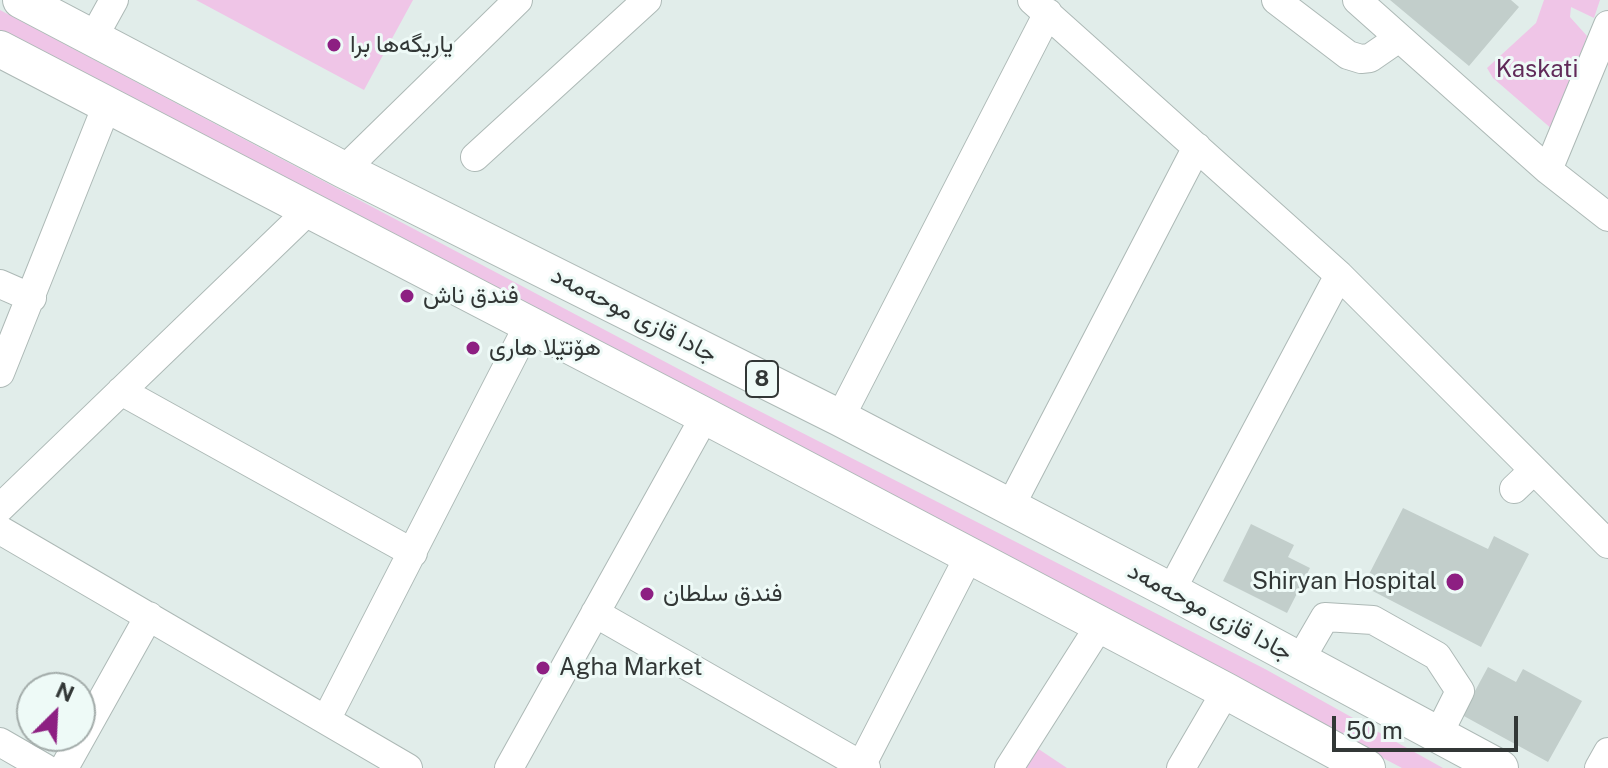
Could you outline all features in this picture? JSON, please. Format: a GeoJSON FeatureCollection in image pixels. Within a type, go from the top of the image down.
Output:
{"type":"FeatureCollection","features":[{"type":"Feature","properties":{"kind":"main road","name":"جادا قازی موحەمەد"},"geometry":{"type":"LineString","coordinates":[[21,0],[344,170],[840,418],[1500,768]]}},
{"type":"Feature","properties":{"kind":"main road","name":"8"},"geometry":{"type":"LineString","coordinates":[[0,49],[705,416],[1367,768]]}},
{"type":"Feature","properties":{"kind":"street"},"geometry":{"type":"LineString","coordinates":[[93,38],[114,0]]}},
{"type":"Feature","properties":{"kind":"street"},"geometry":{"type":"LineString","coordinates":[[344,170],[518,0]]}},
{"type":"Feature","properties":{"kind":"street"},"geometry":{"type":"LineString","coordinates":[[475,157],[647,0]]}},
{"type":"Feature","properties":{"kind":"street"},"geometry":{"type":"LineString","coordinates":[[1276,0],[1348,55],[1370,58],[1399,38]]}},
{"type":"Feature","properties":{"kind":"street"},"geometry":{"type":"LineString","coordinates":[[1357,0],[1548,170],[1608,217]]}},
{"type":"Feature","properties":{"kind":"street"},"geometry":{"type":"LineString","coordinates":[[840,418],[1040,7],[1339,275],[1524,479],[1608,544]]}},
{"type":"Feature","properties":{"kind":"street"},"geometry":{"type":"LineString","coordinates":[[1548,170],[1601,66],[1608,25]]}},
{"type":"Feature","properties":{"kind":"street"},"geometry":{"type":"LineString","coordinates":[[0,373],[107,105]]}},
{"type":"Feature","properties":{"kind":"street"},"geometry":{"type":"LineString","coordinates":[[1010,507],[1197,147]]}},
{"type":"Feature","properties":{"kind":"street"},"geometry":{"type":"LineString","coordinates":[[0,508],[309,210]]}},
{"type":"Feature","properties":{"kind":"street"},"geometry":{"type":"LineString","coordinates":[[1171,591],[1339,275]]}},
{"type":"Feature","properties":{"kind":"street"},"geometry":{"type":"LineString","coordinates":[[0,284],[32,298]]}},
{"type":"Feature","properties":{"kind":"street"},"geometry":{"type":"LineString","coordinates":[[326,720],[529,324]]}},
{"type":"Feature","properties":{"kind":"street"},"geometry":{"type":"LineString","coordinates":[[121,391],[413,553]]}},
{"type":"Feature","properties":{"kind":"street"},"geometry":{"type":"LineString","coordinates":[[509,768],[705,416]]}},
{"type":"Feature","properties":{"kind":"street"},"geometry":{"type":"LineString","coordinates":[[0,530],[408,768]]}},
{"type":"Feature","properties":{"kind":"street"},"geometry":{"type":"LineString","coordinates":[[595,613],[864,767],[969,556]]}},
{"type":"Feature","properties":{"kind":"street"},"geometry":{"type":"LineString","coordinates":[[64,768],[149,616]]}},
{"type":"Feature","properties":{"kind":"street"},"geometry":{"type":"LineString","coordinates":[[1300,660],[1325,617],[1373,620],[1437,656],[1460,691],[1438,735]]}},
{"type":"Feature","properties":{"kind":"street"},"geometry":{"type":"LineString","coordinates":[[1009,768],[1100,625]]}},
{"type":"Feature","properties":{"kind":"street"},"geometry":{"type":"LineString","coordinates":[[1181,768],[1226,691]]}},
{"type":"Feature","properties":{"kind":"street"},"geometry":{"type":"LineString","coordinates":[[0,742],[45,768]]}},
{"type":"Feature","properties":{"kind":"street"},"geometry":{"type":"LineString","coordinates":[[1599,768],[1608,752]]}},
{"type":"Feature","properties":{"kind":"green space","name":"یاریگەها برا"},"geometry":{"type":"Polygon","coordinates":[[[196,0],[413,0],[364,90],[196,0]]]}},
{"type":"Feature","properties":{"kind":"green space","name":"Kaskati"},"geometry":{"type":"Polygon","coordinates":[[[1544,0],[1600,0],[1594,18],[1571,7],[1570,17],[1587,36],[1553,130],[1493,78],[1487,68],[1536,23],[1544,0]]]}},
{"type":"Feature","properties":{"kind":"green space"},"geometry":{"type":"Polygon","coordinates":[[[0,10],[724,393],[1265,669],[1443,768],[1402,768],[0,34],[0,10]]]}},
{"type":"Feature","properties":{"kind":"green space"},"geometry":{"type":"Polygon","coordinates":[[[1037,748],[1067,768],[1024,768],[1037,748]]]}},
{"type":"Feature","properties":{"kind":"building"},"geometry":{"type":"Polygon","coordinates":[[[1390,0],[1511,0],[1519,7],[1469,66],[1390,0]]]}},
{"type":"Feature","properties":{"kind":"building"},"geometry":{"type":"Polygon","coordinates":[[[1403,508],[1488,549],[1494,536],[1529,554],[1481,647],[1363,586],[1403,508]]]}},
{"type":"Feature","properties":{"kind":"building"},"geometry":{"type":"Polygon","coordinates":[[[1251,524],[1294,545],[1288,557],[1310,568],[1287,613],[1223,581],[1251,524]]]}},
{"type":"Feature","properties":{"kind":"building"},"geometry":{"type":"Polygon","coordinates":[[[1488,667],[1516,682],[1523,669],[1582,701],[1548,762],[1462,715],[1488,667]]]}},
{"type":"Feature","properties":{"kind":"place","name":"یاریگەها برا"},"geometry":{"type":"Point","coordinates":[334,45]}},
{"type":"Feature","properties":{"kind":"place","name":"فندق ناش"},"geometry":{"type":"Point","coordinates":[407,296]}},
{"type":"Feature","properties":{"kind":"place","name":"هۆتێلا هاری"},"geometry":{"type":"Point","coordinates":[473,348]}},
{"type":"Feature","properties":{"kind":"place","name":"Shiryan Hospital"},"geometry":{"type":"Point","coordinates":[1455,582]}},
{"type":"Feature","properties":{"kind":"place","name":"فندق سلطان"},"geometry":{"type":"Point","coordinates":[647,594]}},
{"type":"Feature","properties":{"kind":"place","name":"Agha Market"},"geometry":{"type":"Point","coordinates":[543,668]}}]}
